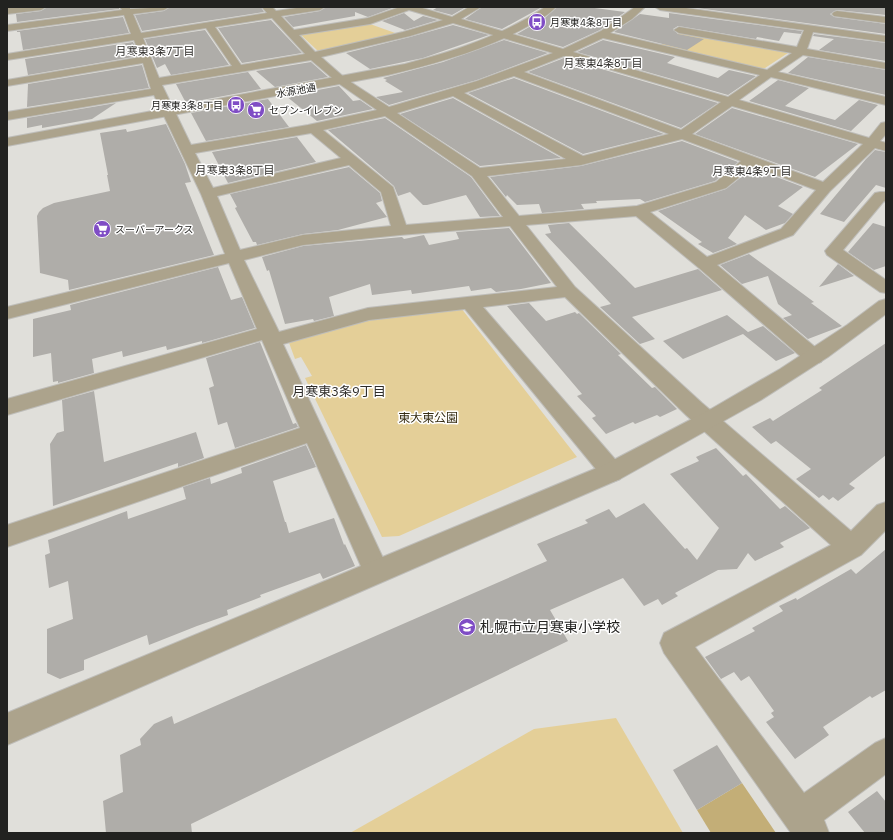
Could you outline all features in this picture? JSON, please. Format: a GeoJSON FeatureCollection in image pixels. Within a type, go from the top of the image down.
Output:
{"type":"FeatureCollection","features":[{"type":"Feature","properties":{"kind":"street"},"geometry":{"type":"LineString","coordinates":[[7,11],[41,7]]}},
{"type":"Feature","properties":{"kind":"street"},"geometry":{"type":"LineString","coordinates":[[7,28],[126,9],[164,7]]}},
{"type":"Feature","properties":{"kind":"street"},"geometry":{"type":"LineString","coordinates":[[7,56],[208,24],[270,10],[320,7]]}},
{"type":"Feature","properties":{"kind":"street"},"geometry":{"type":"LineString","coordinates":[[290,33],[370,21],[409,7],[879,145]]}},
{"type":"Feature","properties":{"kind":"street"},"geometry":{"type":"LineString","coordinates":[[7,116],[239,69],[313,56],[406,34],[453,20],[476,7]]}},
{"type":"Feature","properties":{"kind":"street","name":"水源池通"},"geometry":{"type":"LineString","coordinates":[[7,142],[388,72],[430,61],[503,35],[551,7]]}},
{"type":"Feature","properties":{"kind":"street"},"geometry":{"type":"LineString","coordinates":[[187,150],[313,128],[386,112],[454,92],[564,53],[626,20],[640,7]]}},
{"type":"Feature","properties":{"kind":"street"},"geometry":{"type":"LineString","coordinates":[[660,7],[696,9],[764,18],[810,28],[886,39]]}},
{"type":"Feature","properties":{"kind":"street"},"geometry":{"type":"LineString","coordinates":[[126,9],[169,113],[208,194],[234,256],[376,571]]}},
{"type":"Feature","properties":{"kind":"street"},"geometry":{"type":"LineString","coordinates":[[651,46],[672,34],[696,9]]}},
{"type":"Feature","properties":{"kind":"street"},"geometry":{"type":"LineString","coordinates":[[270,10],[313,56],[342,81],[477,173],[569,291],[709,421],[852,547]]}},
{"type":"Feature","properties":{"kind":"street"},"geometry":{"type":"LineString","coordinates":[[832,31],[837,10],[886,20]]}},
{"type":"Feature","properties":{"kind":"street"},"geometry":{"type":"LineString","coordinates":[[370,21],[406,34]]}},
{"type":"Feature","properties":{"kind":"street"},"geometry":{"type":"LineString","coordinates":[[208,24],[239,69]]}},
{"type":"Feature","properties":{"kind":"street"},"geometry":{"type":"LineString","coordinates":[[477,173],[581,161],[682,136],[768,73],[801,51],[810,28]]}},
{"type":"Feature","properties":{"kind":"street"},"geometry":{"type":"LineString","coordinates":[[600,34],[886,101]]}},
{"type":"Feature","properties":{"kind":"street"},"geometry":{"type":"LineString","coordinates":[[672,34],[801,51],[886,66]]}},
{"type":"Feature","properties":{"kind":"street"},"geometry":{"type":"LineString","coordinates":[[7,83],[147,59]]}},
{"type":"Feature","properties":{"kind":"street"},"geometry":{"type":"LineString","coordinates":[[514,72],[682,136],[825,188]]}},
{"type":"Feature","properties":{"kind":"street"},"geometry":{"type":"LineString","coordinates":[[454,92],[581,161]]}},
{"type":"Feature","properties":{"kind":"street"},"geometry":{"type":"LineString","coordinates":[[705,264],[787,232],[825,188],[879,145],[886,126]]}},
{"type":"Feature","properties":{"kind":"street"},"geometry":{"type":"LineString","coordinates":[[313,128],[388,190],[400,230]]}},
{"type":"Feature","properties":{"kind":"street"},"geometry":{"type":"LineString","coordinates":[[208,194],[352,160]]}},
{"type":"Feature","properties":{"kind":"street"},"geometry":{"type":"LineString","coordinates":[[7,313],[303,240],[400,230],[639,210],[721,185],[751,160]]}},
{"type":"Feature","properties":{"kind":"street"},"geometry":{"type":"LineString","coordinates":[[886,197],[880,196],[833,251],[886,288]]}},
{"type":"Feature","properties":{"kind":"street"},"geometry":{"type":"LineString","coordinates":[[639,210],[705,264],[814,358]]}},
{"type":"Feature","properties":{"kind":"street"},"geometry":{"type":"LineString","coordinates":[[7,406],[271,336],[368,314],[569,291]]}},
{"type":"Feature","properties":{"kind":"street"},"geometry":{"type":"LineString","coordinates":[[469,302],[612,472]]}},
{"type":"Feature","properties":{"kind":"street"},"geometry":{"type":"LineString","coordinates":[[7,729],[612,472],[709,421],[814,358],[886,305]]}},
{"type":"Feature","properties":{"kind":"street"},"geometry":{"type":"LineString","coordinates":[[7,536],[313,432]]}},
{"type":"Feature","properties":{"kind":"street"},"geometry":{"type":"LineString","coordinates":[[886,513],[852,547],[674,643],[806,825],[886,754]]}},
{"type":"Feature","properties":{"kind":"green space"},"geometry":{"type":"Polygon","coordinates":[[[370,24],[398,34],[318,51],[301,35],[370,24]]]}},
{"type":"Feature","properties":{"kind":"green space"},"geometry":{"type":"Polygon","coordinates":[[[679,33],[791,51],[765,68],[759,68],[659,46],[679,33]]]}},
{"type":"Feature","properties":{"kind":"green space","name":"東大東公園"},"geometry":{"type":"Polygon","coordinates":[[[461,308],[577,457],[399,536],[382,537],[305,378],[312,376],[301,357],[295,359],[288,340],[361,319],[461,308]]]}},
{"type":"Feature","properties":{"kind":"green space"},"geometry":{"type":"Polygon","coordinates":[[[616,718],[683,833],[350,833],[534,729],[616,718]]]}},
{"type":"Feature","properties":{"kind":"shaded area"},"geometry":{"type":"Polygon","coordinates":[[[742,783],[776,833],[711,833],[697,810],[742,783]]]}},
{"type":"Feature","properties":{"kind":"building"},"geometry":{"type":"Polygon","coordinates":[[[47,7],[119,7],[119,9],[17,22],[16,14],[41,11],[47,7]]]}},
{"type":"Feature","properties":{"kind":"building"},"geometry":{"type":"Polygon","coordinates":[[[170,7],[261,7],[264,12],[142,31],[135,15],[164,11],[170,7]]]}},
{"type":"Feature","properties":{"kind":"building"},"geometry":{"type":"Polygon","coordinates":[[[326,7],[395,7],[368,17],[355,12],[355,16],[293,27],[284,17],[320,11],[326,7]]]}},
{"type":"Feature","properties":{"kind":"building"},"geometry":{"type":"Polygon","coordinates":[[[438,7],[466,7],[452,15],[433,10],[438,7]]]}},
{"type":"Feature","properties":{"kind":"building"},"geometry":{"type":"Polygon","coordinates":[[[482,7],[542,7],[502,29],[465,19],[482,7]]]}},
{"type":"Feature","properties":{"kind":"building"},"geometry":{"type":"Polygon","coordinates":[[[557,7],[587,7],[625,12],[600,30],[563,47],[517,34],[545,18],[557,7]]]}},
{"type":"Feature","properties":{"kind":"building"},"geometry":{"type":"Polygon","coordinates":[[[690,7],[886,7],[886,15],[837,10],[830,14],[834,17],[886,24],[886,34],[690,7]]]}},
{"type":"Feature","properties":{"kind":"building"},"geometry":{"type":"Polygon","coordinates":[[[404,13],[414,21],[423,16],[438,20],[405,30],[382,21],[404,13]]]}},
{"type":"Feature","properties":{"kind":"building"},"geometry":{"type":"Polygon","coordinates":[[[669,13],[802,31],[801,34],[784,32],[779,41],[757,37],[756,39],[678,26],[673,29],[678,34],[704,39],[687,50],[614,32],[640,14],[669,18],[669,13]]]}},
{"type":"Feature","properties":{"kind":"building"},"geometry":{"type":"Polygon","coordinates":[[[123,17],[129,33],[23,50],[20,32],[17,32],[17,31],[123,17]]]}},
{"type":"Feature","properties":{"kind":"building"},"geometry":{"type":"Polygon","coordinates":[[[271,20],[302,53],[242,63],[218,28],[271,20]]]}},
{"type":"Feature","properties":{"kind":"building"},"geometry":{"type":"Polygon","coordinates":[[[453,25],[489,35],[423,58],[370,69],[346,53],[410,37],[453,25]]]}},
{"type":"Feature","properties":{"kind":"building"},"geometry":{"type":"Polygon","coordinates":[[[205,30],[229,65],[171,75],[165,64],[157,68],[145,39],[205,30]]]}},
{"type":"Feature","properties":{"kind":"building"},"geometry":{"type":"Polygon","coordinates":[[[814,34],[886,43],[886,61],[819,50],[834,39],[813,36],[814,34]]]}},
{"type":"Feature","properties":{"kind":"building"},"geometry":{"type":"Polygon","coordinates":[[[504,40],[548,53],[477,80],[389,105],[376,97],[403,92],[385,81],[387,80],[383,78],[443,62],[504,40]]]}},
{"type":"Feature","properties":{"kind":"building"},"geometry":{"type":"Polygon","coordinates":[[[603,40],[675,57],[667,63],[718,78],[729,70],[756,76],[728,95],[577,52],[603,40]]]}},
{"type":"Feature","properties":{"kind":"building"},"geometry":{"type":"Polygon","coordinates":[[[133,42],[139,56],[28,75],[25,59],[133,42]]]}},
{"type":"Feature","properties":{"kind":"building"},"geometry":{"type":"Polygon","coordinates":[[[808,57],[886,70],[886,95],[788,73],[808,57]]]}},
{"type":"Feature","properties":{"kind":"building"},"geometry":{"type":"Polygon","coordinates":[[[564,58],[718,103],[681,128],[528,72],[564,58]]]}},
{"type":"Feature","properties":{"kind":"building"},"geometry":{"type":"Polygon","coordinates":[[[311,62],[328,77],[275,87],[256,71],[311,62]]]}},
{"type":"Feature","properties":{"kind":"building"},"geometry":{"type":"Polygon","coordinates":[[[142,65],[149,88],[27,107],[28,84],[142,65]]]}},
{"type":"Feature","properties":{"kind":"building"},"geometry":{"type":"Polygon","coordinates":[[[248,72],[261,89],[186,103],[176,84],[248,72]]]}},
{"type":"Feature","properties":{"kind":"building"},"geometry":{"type":"Polygon","coordinates":[[[514,78],[664,134],[583,154],[468,93],[514,78]]]}},
{"type":"Feature","properties":{"kind":"building"},"geometry":{"type":"Polygon","coordinates":[[[778,80],[809,88],[785,106],[835,120],[859,100],[878,105],[851,131],[749,101],[778,80]]]}},
{"type":"Feature","properties":{"kind":"building"},"geometry":{"type":"Polygon","coordinates":[[[339,86],[353,101],[360,100],[373,109],[317,121],[286,96],[339,86]]]}},
{"type":"Feature","properties":{"kind":"building"},"geometry":{"type":"Polygon","coordinates":[[[453,98],[561,158],[480,166],[400,114],[453,98]]]}},
{"type":"Feature","properties":{"kind":"building"},"geometry":{"type":"Polygon","coordinates":[[[268,99],[289,127],[206,141],[191,113],[268,99]]]}},
{"type":"Feature","properties":{"kind":"building"},"geometry":{"type":"Polygon","coordinates":[[[116,103],[92,119],[42,128],[42,125],[27,128],[27,118],[116,103]]]}},
{"type":"Feature","properties":{"kind":"building"},"geometry":{"type":"Polygon","coordinates":[[[732,108],[858,144],[815,177],[695,134],[732,108]]]}},
{"type":"Feature","properties":{"kind":"building"},"geometry":{"type":"Polygon","coordinates":[[[385,118],[471,177],[500,216],[480,217],[466,195],[427,205],[423,205],[410,192],[398,196],[394,186],[328,130],[385,118]]]}},
{"type":"Feature","properties":{"kind":"building"},"geometry":{"type":"Polygon","coordinates":[[[166,124],[185,164],[191,182],[185,183],[214,255],[69,290],[68,280],[40,273],[37,216],[39,212],[43,208],[54,203],[110,191],[100,133],[126,129],[127,132],[166,124]]]}},
{"type":"Feature","properties":{"kind":"building"},"geometry":{"type":"Polygon","coordinates":[[[297,137],[316,162],[228,183],[212,152],[297,137]]]}},
{"type":"Feature","properties":{"kind":"building"},"geometry":{"type":"Polygon","coordinates":[[[682,141],[738,162],[715,181],[645,202],[640,199],[596,201],[597,203],[581,204],[584,209],[542,213],[539,204],[517,205],[507,195],[506,197],[490,177],[581,166],[682,141]]]}},
{"type":"Feature","properties":{"kind":"building"},"geometry":{"type":"Polygon","coordinates":[[[875,150],[886,152],[886,188],[876,185],[844,222],[820,214],[866,159],[875,150]]]}},
{"type":"Feature","properties":{"kind":"building"},"geometry":{"type":"Polygon","coordinates":[[[349,167],[380,193],[382,201],[376,203],[387,217],[338,230],[303,234],[257,245],[256,242],[253,242],[235,208],[237,207],[230,194],[349,167]]]}},
{"type":"Feature","properties":{"kind":"building"},"geometry":{"type":"Polygon","coordinates":[[[753,168],[803,187],[778,206],[793,214],[785,223],[766,230],[745,215],[728,238],[737,244],[713,253],[698,244],[702,242],[658,211],[726,189],[753,168]]]}},
{"type":"Feature","properties":{"kind":"building"},"geometry":{"type":"Polygon","coordinates":[[[569,223],[635,288],[698,269],[722,290],[632,317],[655,339],[640,344],[600,307],[611,304],[545,234],[551,233],[548,225],[569,223]]]}},
{"type":"Feature","properties":{"kind":"building"},"geometry":{"type":"Polygon","coordinates":[[[873,223],[886,227],[886,266],[874,270],[848,252],[873,223]]]}},
{"type":"Feature","properties":{"kind":"building"},"geometry":{"type":"Polygon","coordinates":[[[509,228],[551,283],[496,292],[491,288],[471,291],[469,286],[412,294],[411,290],[372,295],[370,284],[329,297],[334,316],[314,321],[313,319],[285,324],[269,270],[267,271],[262,257],[303,246],[402,237],[404,239],[424,235],[429,245],[459,239],[456,232],[509,228]]]}},
{"type":"Feature","properties":{"kind":"building"},"geometry":{"type":"Polygon","coordinates":[[[749,254],[814,302],[811,303],[842,326],[808,339],[783,318],[792,315],[778,304],[768,276],[742,284],[720,265],[749,254]]]}},
{"type":"Feature","properties":{"kind":"building"},"geometry":{"type":"Polygon","coordinates":[[[838,264],[854,276],[819,287],[838,264]]]}},
{"type":"Feature","properties":{"kind":"building"},"geometry":{"type":"Polygon","coordinates":[[[218,267],[231,300],[242,297],[255,328],[202,343],[202,341],[167,350],[166,346],[123,357],[122,351],[92,359],[94,373],[58,383],[58,381],[53,382],[51,353],[33,357],[33,319],[71,310],[70,305],[218,267]]]}},
{"type":"Feature","properties":{"kind":"building"},"geometry":{"type":"Polygon","coordinates":[[[529,303],[546,321],[575,312],[577,314],[579,313],[621,354],[618,355],[652,388],[655,387],[677,409],[660,417],[657,415],[635,424],[633,422],[606,434],[592,418],[596,416],[577,396],[582,394],[507,306],[529,303]]]}},
{"type":"Feature","properties":{"kind":"building"},"geometry":{"type":"Polygon","coordinates":[[[727,315],[748,332],[763,326],[795,353],[776,361],[743,334],[683,359],[663,341],[727,315]]]}},
{"type":"Feature","properties":{"kind":"building"},"geometry":{"type":"Polygon","coordinates":[[[260,342],[293,424],[296,423],[298,427],[235,448],[227,422],[218,425],[209,388],[214,386],[206,358],[260,342]]]}},
{"type":"Feature","properties":{"kind":"building"},"geometry":{"type":"Polygon","coordinates":[[[886,343],[886,455],[849,484],[855,488],[838,501],[833,497],[829,500],[823,495],[819,498],[796,479],[811,469],[776,441],[771,444],[752,427],[770,418],[773,421],[822,390],[819,388],[886,343]]]}},
{"type":"Feature","properties":{"kind":"building"},"geometry":{"type":"Polygon","coordinates":[[[94,391],[104,462],[196,432],[204,458],[178,467],[178,463],[53,506],[50,444],[57,433],[64,431],[62,400],[94,391]]]}},
{"type":"Feature","properties":{"kind":"building"},"geometry":{"type":"Polygon","coordinates":[[[306,445],[316,467],[273,481],[289,533],[334,518],[344,545],[345,544],[355,566],[323,579],[320,573],[260,595],[261,597],[227,610],[228,615],[149,645],[147,635],[84,660],[84,670],[60,679],[47,673],[47,629],[73,619],[68,581],[49,588],[45,555],[50,553],[48,540],[127,511],[128,519],[186,499],[183,487],[210,478],[211,484],[242,473],[241,468],[306,445]]]}},
{"type":"Feature","properties":{"kind":"building"},"geometry":{"type":"Polygon","coordinates":[[[716,448],[743,476],[746,474],[780,509],[785,506],[810,528],[780,543],[784,547],[755,561],[748,553],[737,569],[718,570],[675,593],[678,596],[662,605],[658,599],[644,606],[623,578],[550,610],[568,641],[191,824],[192,833],[106,833],[103,801],[123,792],[120,755],[141,745],[140,739],[154,724],[172,716],[174,724],[547,561],[537,544],[588,523],[585,520],[609,509],[616,518],[644,503],[685,549],[687,548],[697,560],[719,528],[670,474],[699,461],[696,457],[716,448]]]}},
{"type":"Feature","properties":{"kind":"building"},"geometry":{"type":"Polygon","coordinates":[[[886,549],[886,690],[872,698],[870,696],[823,727],[829,735],[795,759],[766,722],[774,717],[771,713],[774,711],[749,676],[741,681],[734,672],[721,679],[705,657],[755,631],[752,628],[783,611],[779,606],[796,598],[797,600],[851,569],[856,574],[886,549]]]}},
{"type":"Feature","properties":{"kind":"building"},"geometry":{"type":"Polygon","coordinates":[[[717,745],[742,783],[697,810],[673,770],[717,745]]]}},
{"type":"Feature","properties":{"kind":"building"},"geometry":{"type":"Polygon","coordinates":[[[877,791],[886,802],[886,833],[865,833],[848,812],[877,791]]]}},
{"type":"Feature","properties":{"kind":"place","name":"月寒東4条8丁目"},"geometry":{"type":"Point","coordinates":[537,22]}},
{"type":"Feature","properties":{"kind":"place","name":"月寒東3条8丁目"},"geometry":{"type":"Point","coordinates":[236,105]}},
{"type":"Feature","properties":{"kind":"place","name":"セブン-イレブン"},"geometry":{"type":"Point","coordinates":[256,110]}},
{"type":"Feature","properties":{"kind":"place","name":"スーパーアークス"},"geometry":{"type":"Point","coordinates":[102,229]}},
{"type":"Feature","properties":{"kind":"place","name":"札幌市立月寒東小学校"},"geometry":{"type":"Point","coordinates":[467,627]}},
{"type":"Feature","properties":{"kind":"district","name":"月寒東3条7丁目"},"geometry":{"type":"Point","coordinates":[155,51]}},
{"type":"Feature","properties":{"kind":"district","name":"月寒東4条8丁目"},"geometry":{"type":"Point","coordinates":[603,63]}},
{"type":"Feature","properties":{"kind":"district","name":"月寒東3条8丁目"},"geometry":{"type":"Point","coordinates":[235,170]}},
{"type":"Feature","properties":{"kind":"district","name":"月寒東4条9丁目"},"geometry":{"type":"Point","coordinates":[752,171]}},
{"type":"Feature","properties":{"kind":"district","name":"月寒東3条9丁目"},"geometry":{"type":"Point","coordinates":[339,391]}}]}
